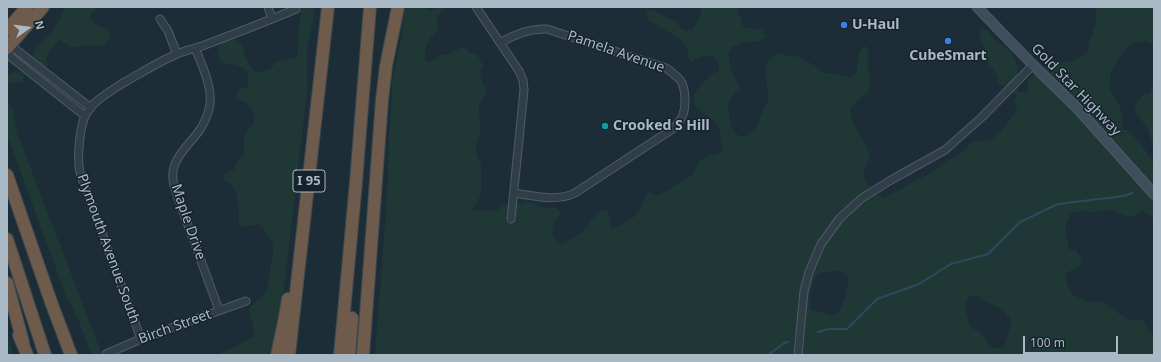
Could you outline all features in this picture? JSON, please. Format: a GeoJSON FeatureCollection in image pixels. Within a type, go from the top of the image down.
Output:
{"type":"FeatureCollection","features":[{"type":"Feature","properties":{"kind":"highway"},"geometry":{"type":"LineString","coordinates":[[7,30],[27,7]]}},
{"type":"Feature","properties":{"kind":"highway"},"geometry":{"type":"LineString","coordinates":[[7,47],[43,7]]}},
{"type":"Feature","properties":{"kind":"highway","name":"I 95"},"geometry":{"type":"LineString","coordinates":[[289,355],[328,7]]}},
{"type":"Feature","properties":{"kind":"highway"},"geometry":{"type":"LineString","coordinates":[[340,355],[370,7]]}},
{"type":"Feature","properties":{"kind":"highway"},"geometry":{"type":"LineString","coordinates":[[349,355],[375,7]]}},
{"type":"Feature","properties":{"kind":"highway"},"geometry":{"type":"LineString","coordinates":[[363,355],[382,100],[386,66],[398,7]]}},
{"type":"Feature","properties":{"kind":"highway"},"geometry":{"type":"LineString","coordinates":[[277,355],[287,306],[302,188],[318,98]]}},
{"type":"Feature","properties":{"kind":"highway"},"geometry":{"type":"LineString","coordinates":[[7,175],[71,355]]}},
{"type":"Feature","properties":{"kind":"highway"},"geometry":{"type":"LineString","coordinates":[[7,239],[45,355]]}},
{"type":"Feature","properties":{"kind":"highway"},"geometry":{"type":"LineString","coordinates":[[33,250],[55,295],[78,355]]}},
{"type":"Feature","properties":{"kind":"highway"},"geometry":{"type":"LineString","coordinates":[[7,283],[27,355]]}},
{"type":"Feature","properties":{"kind":"highway"},"geometry":{"type":"LineString","coordinates":[[7,302],[23,342]]}},
{"type":"Feature","properties":{"kind":"main road","name":"Gold Star Highway"},"geometry":{"type":"LineString","coordinates":[[976,7],[1077,108],[1154,194]]}},
{"type":"Feature","properties":{"kind":"street"},"geometry":{"type":"LineString","coordinates":[[268,7],[272,19]]}},
{"type":"Feature","properties":{"kind":"street"},"geometry":{"type":"LineString","coordinates":[[476,7],[519,71],[523,80],[524,90],[511,219]]}},
{"type":"Feature","properties":{"kind":"street"},"geometry":{"type":"LineString","coordinates":[[7,47],[8,54],[12,58],[88,111],[96,102],[113,90],[177,54],[296,9]]}},
{"type":"Feature","properties":{"kind":"street"},"geometry":{"type":"LineString","coordinates":[[160,19],[168,31],[177,54]]}},
{"type":"Feature","properties":{"kind":"street","name":"Pamela Avenue"},"geometry":{"type":"LineString","coordinates":[[500,43],[526,30],[538,28],[547,29],[666,68],[682,83],[684,95],[685,108],[682,118],[674,128],[575,193],[567,197],[554,198],[514,193]]}},
{"type":"Feature","properties":{"kind":"street","name":"Maple Drive"},"geometry":{"type":"LineString","coordinates":[[196,48],[208,85],[210,104],[204,123],[177,159],[173,179],[178,198],[219,310]]}},
{"type":"Feature","properties":{"kind":"street"},"geometry":{"type":"LineString","coordinates":[[798,355],[804,291],[809,272],[821,244],[840,218],[862,198],[945,150],[982,117],[1033,65]]}},
{"type":"Feature","properties":{"kind":"street","name":"Plymouth Avenue South"},"geometry":{"type":"LineString","coordinates":[[88,111],[82,121],[78,162],[80,173],[141,339]]}},
{"type":"Feature","properties":{"kind":"street","name":"Birch Street"},"geometry":{"type":"LineString","coordinates":[[106,354],[141,339],[246,301]]}},
{"type":"Feature","properties":{"kind":"green space"},"geometry":{"type":"Polygon","coordinates":[[[66,7],[100,7],[91,13],[90,17],[96,24],[106,29],[110,33],[108,39],[104,45],[101,46],[84,45],[74,47],[60,40],[53,46],[48,54],[45,60],[48,65],[45,68],[33,54],[35,49],[57,24],[66,7]]]}},
{"type":"Feature","properties":{"kind":"green space"},"geometry":{"type":"Polygon","coordinates":[[[301,7],[315,7],[307,52],[307,91],[283,296],[272,355],[217,355],[254,337],[254,329],[249,310],[251,306],[263,296],[267,289],[273,245],[262,226],[258,224],[242,227],[239,224],[236,193],[230,183],[225,182],[223,179],[228,172],[235,170],[236,163],[245,152],[244,138],[248,129],[254,124],[254,118],[250,106],[236,97],[241,88],[248,86],[248,72],[239,66],[223,63],[218,56],[217,48],[224,42],[236,39],[242,45],[245,56],[253,70],[258,72],[270,70],[278,61],[297,58],[301,7]]]}},
{"type":"Feature","properties":{"kind":"green space"},"geometry":{"type":"Polygon","coordinates":[[[404,7],[426,7],[429,11],[446,7],[437,17],[439,28],[430,39],[426,47],[426,61],[432,61],[441,55],[450,54],[459,49],[465,48],[469,53],[475,54],[478,57],[483,66],[480,72],[482,82],[486,90],[485,96],[479,105],[480,133],[476,146],[476,155],[481,165],[481,194],[474,206],[473,211],[499,211],[500,204],[524,204],[525,202],[533,203],[540,207],[556,208],[561,212],[553,226],[552,233],[557,242],[563,244],[581,233],[600,211],[606,210],[608,212],[610,224],[612,229],[614,229],[633,218],[642,207],[647,193],[649,192],[656,196],[660,195],[692,175],[701,160],[722,152],[720,131],[718,126],[713,120],[697,108],[693,97],[698,88],[712,74],[718,71],[719,62],[713,57],[702,56],[691,62],[685,45],[674,35],[649,21],[647,10],[652,9],[670,19],[676,20],[679,26],[685,31],[692,30],[698,21],[702,7],[737,7],[743,27],[763,30],[766,37],[760,41],[741,43],[732,47],[728,53],[732,73],[740,87],[729,102],[729,114],[731,125],[735,133],[741,137],[750,135],[757,127],[769,99],[765,74],[766,65],[776,54],[782,53],[789,57],[796,56],[816,66],[822,72],[848,77],[857,74],[859,54],[863,47],[866,46],[869,53],[867,65],[870,78],[869,90],[850,108],[854,125],[869,153],[864,171],[865,179],[871,189],[884,198],[934,172],[943,164],[968,148],[973,141],[986,140],[995,137],[1003,130],[1016,113],[1017,109],[1015,99],[1017,96],[997,82],[999,80],[996,73],[983,57],[985,49],[980,36],[980,31],[986,29],[992,37],[1004,46],[1013,56],[1017,67],[1018,92],[1027,93],[1027,81],[1052,62],[1055,61],[1066,63],[1072,61],[1082,56],[1088,50],[1096,23],[1096,7],[1154,7],[1154,45],[1146,41],[1132,44],[1124,50],[1111,72],[1109,88],[1122,112],[1122,129],[1129,131],[1154,163],[1154,219],[1142,211],[1136,215],[1128,217],[1112,210],[1071,213],[1065,227],[1069,249],[1076,251],[1081,258],[1081,266],[1066,273],[1065,276],[1069,289],[1073,295],[1089,302],[1101,301],[1127,319],[1134,321],[1140,319],[1144,322],[1154,336],[1154,355],[375,355],[387,199],[392,82],[402,35],[404,7]],[[839,270],[820,273],[814,279],[809,307],[812,310],[831,315],[839,311],[847,288],[848,275],[839,270]],[[976,295],[971,296],[966,300],[965,310],[970,327],[981,334],[993,348],[1001,348],[1005,344],[1012,321],[1004,311],[984,301],[976,295]]]}},
{"type":"Feature","properties":{"kind":"green space"},"geometry":{"type":"Polygon","coordinates":[[[16,71],[21,72],[24,76],[23,82],[7,85],[7,74],[16,71]]]}},
{"type":"Feature","properties":{"kind":"green space"},"geometry":{"type":"Polygon","coordinates":[[[1154,80],[1154,147],[1147,127],[1136,114],[1135,105],[1142,96],[1150,93],[1154,80]]]}},
{"type":"Feature","properties":{"kind":"green space"},"geometry":{"type":"Polygon","coordinates":[[[7,100],[12,109],[19,138],[102,355],[92,355],[78,319],[66,296],[7,135],[7,100]]]}},
{"type":"Feature","properties":{"kind":"green space"},"geometry":{"type":"Polygon","coordinates":[[[7,332],[14,355],[7,355],[7,332]]]}},
{"type":"Feature","properties":{"kind":"waterway"},"geometry":{"type":"LineString","coordinates":[[818,332],[829,329],[847,329],[877,299],[919,284],[951,264],[988,254],[1020,222],[1058,204],[1124,196],[1132,193]]}},
{"type":"Feature","properties":{"kind":"waterway"},"geometry":{"type":"LineString","coordinates":[[768,355],[784,343],[788,342]]}},
{"type":"Feature","properties":{"kind":"place","name":"U-Haul"},"geometry":{"type":"Point","coordinates":[844,25]}},
{"type":"Feature","properties":{"kind":"place","name":"CubeSmart"},"geometry":{"type":"Point","coordinates":[948,41]}},
{"type":"Feature","properties":{"kind":"place","name":"Crooked S Hill"},"geometry":{"type":"Point","coordinates":[605,126]}}]}
